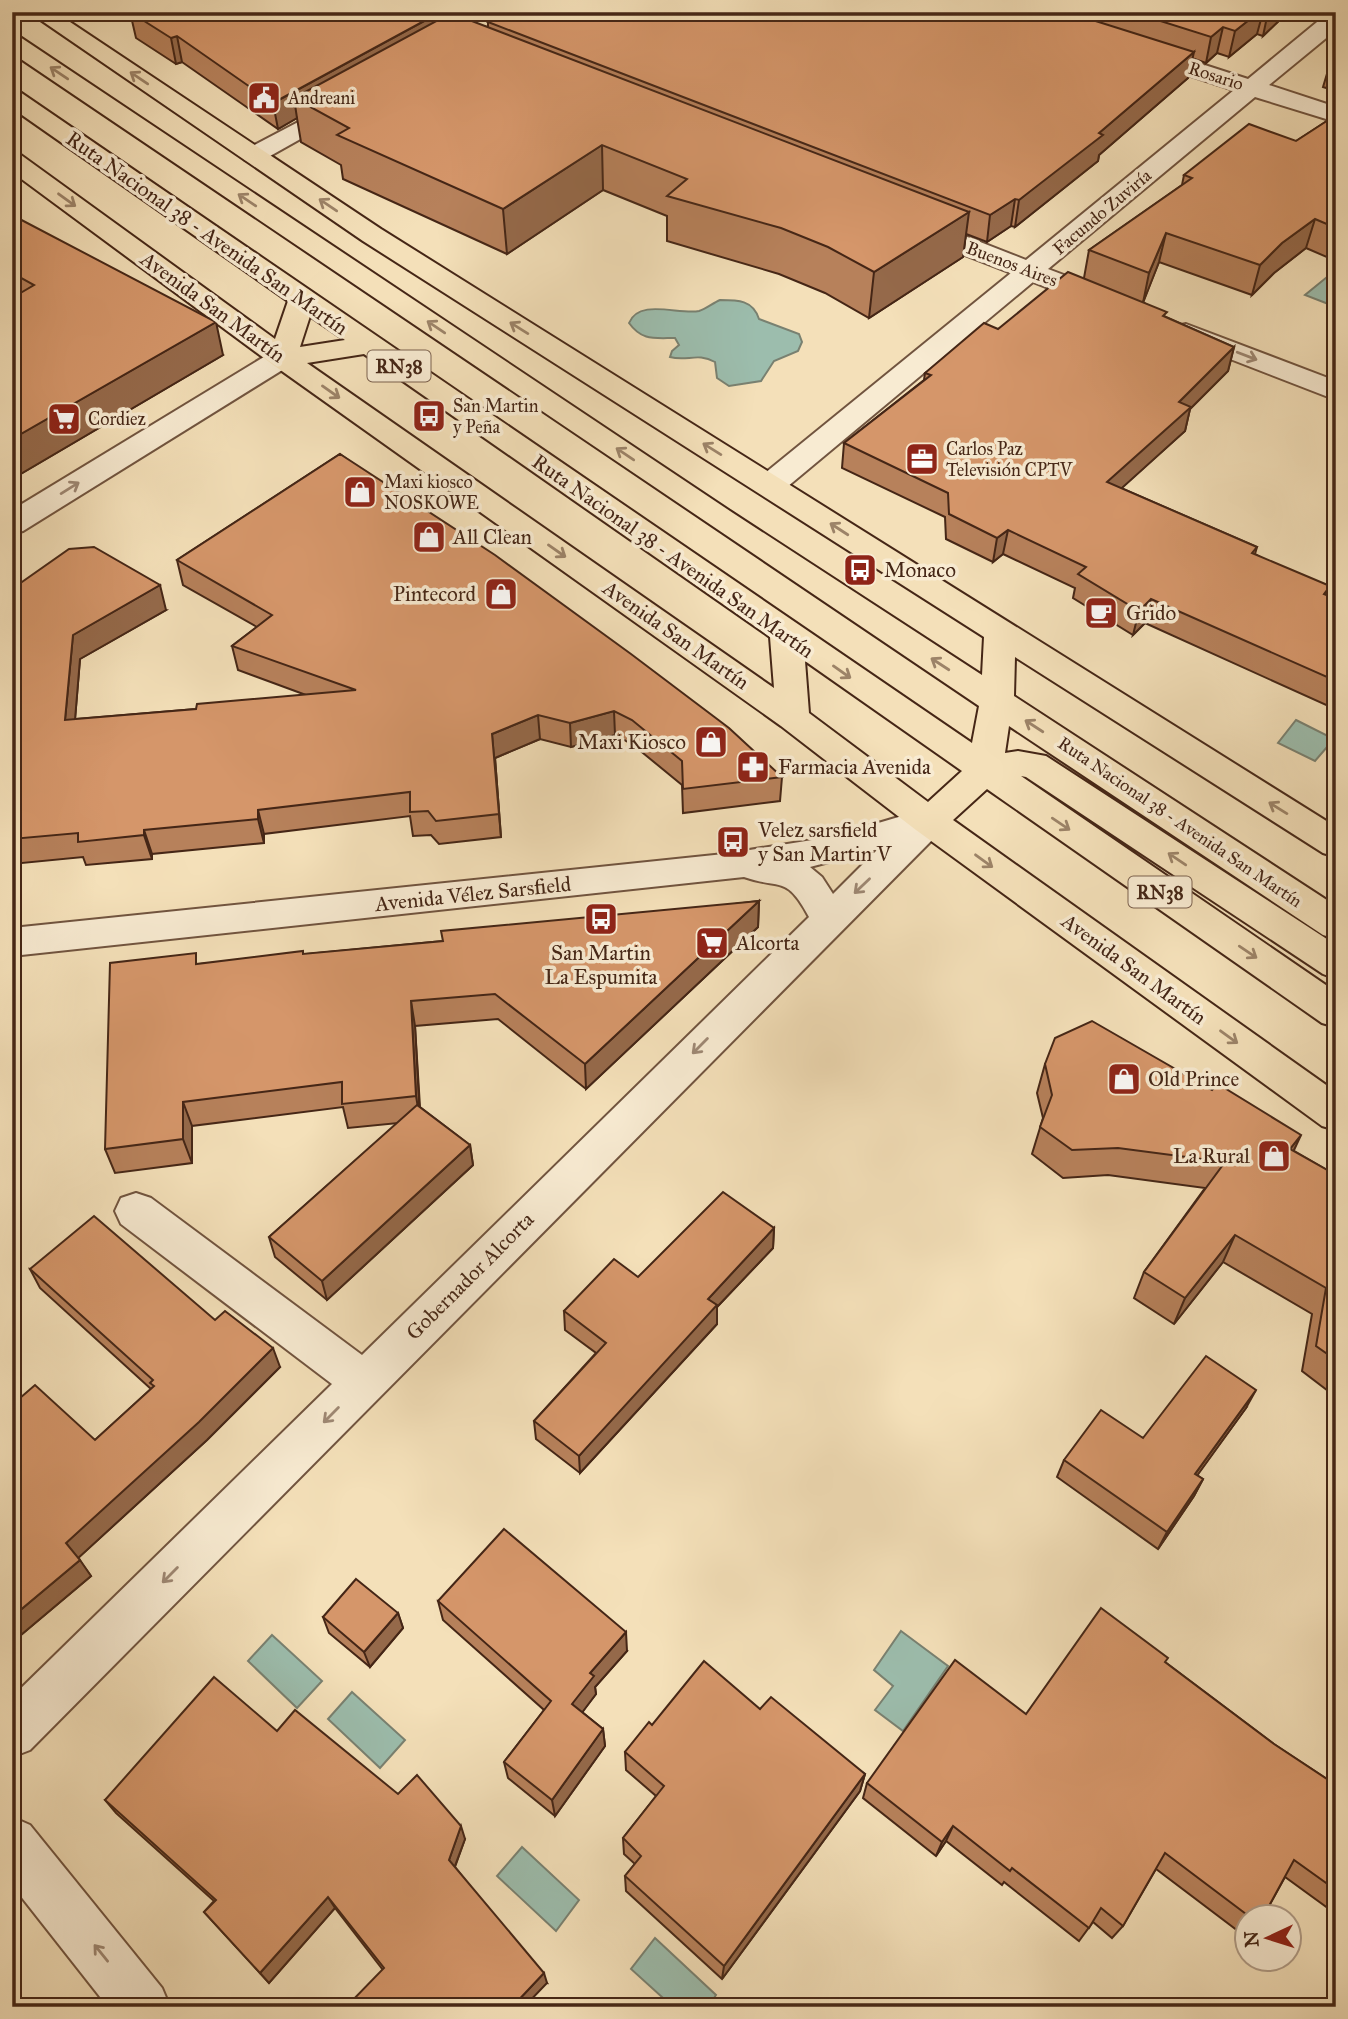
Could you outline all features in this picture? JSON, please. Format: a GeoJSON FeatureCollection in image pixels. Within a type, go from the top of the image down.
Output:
{"type":"FeatureCollection","features":[{"type":"Feature","properties":{"kind":"main road"},"geometry":{"type":"LineString","coordinates":[[40,12],[372,235],[1336,844]]}},
{"type":"Feature","properties":{"kind":"main road","name":"Ruta Nacional 38 - Avenida San Martín"},"geometry":{"type":"LineString","coordinates":[[12,42],[722,520],[1336,926]]}},
{"type":"Feature","properties":{"kind":"main road"},"geometry":{"type":"LineString","coordinates":[[12,67],[119,141],[164,144]]}},
{"type":"Feature","properties":{"kind":"main road","name":"Ruta Nacional 38 - Avenida San Martín"},"geometry":{"type":"LineString","coordinates":[[12,97],[984,772],[1336,1012]]}},
{"type":"Feature","properties":{"kind":"main road"},"geometry":{"type":"LineString","coordinates":[[205,172],[254,155]]}},
{"type":"Feature","properties":{"kind":"main road","name":"Avenida San Martín"},"geometry":{"type":"LineString","coordinates":[[12,160],[282,358],[793,718],[929,821],[1336,1114]]}},
{"type":"Feature","properties":{"kind":"main road"},"geometry":{"type":"LineString","coordinates":[[303,298],[282,358],[369,345]]}},
{"type":"Feature","properties":{"kind":"main road"},"geometry":{"type":"LineString","coordinates":[[671,553],[770,485]]}},
{"type":"Feature","properties":{"kind":"main road"},"geometry":{"type":"LineString","coordinates":[[984,772],[997,701],[1000,632]]}},
{"type":"Feature","properties":{"kind":"main road"},"geometry":{"type":"LineString","coordinates":[[786,633],[793,718]]}},
{"type":"Feature","properties":{"kind":"main road"},"geometry":{"type":"LineString","coordinates":[[929,821],[984,772],[1016,763],[1043,768],[1336,964]]}},
{"type":"Feature","properties":{"kind":"street","name":"Facundo Zuviría"},"geometry":{"type":"LineString","coordinates":[[770,485],[1336,18]]}},
{"type":"Feature","properties":{"kind":"street","name":"Rosario"},"geometry":{"type":"LineString","coordinates":[[1119,45],[1336,115]]}},
{"type":"Feature","properties":{"kind":"street"},"geometry":{"type":"LineString","coordinates":[[254,155],[360,96]]}},
{"type":"Feature","properties":{"kind":"street","name":"Buenos Aires"},"geometry":{"type":"LineString","coordinates":[[890,216],[1132,311]]}},
{"type":"Feature","properties":{"kind":"street"},"geometry":{"type":"LineString","coordinates":[[1158,321],[1336,391]]}},
{"type":"Feature","properties":{"kind":"street"},"geometry":{"type":"LineString","coordinates":[[12,524],[282,358]]}},
{"type":"Feature","properties":{"kind":"street","name":"Avenida Vélez Sarsfield"},"geometry":{"type":"LineString","coordinates":[[12,942],[724,867],[831,850],[929,821]]}},
{"type":"Feature","properties":{"kind":"street","name":"Gobernador Alcorta"},"geometry":{"type":"LineString","coordinates":[[12,1732],[929,821]]}},
{"type":"Feature","properties":{"kind":"street"},"geometry":{"type":"LineString","coordinates":[[724,867],[780,868],[801,876],[814,892],[828,919]]}},
{"type":"Feature","properties":{"kind":"street"},"geometry":{"type":"LineString","coordinates":[[136,1211],[364,1382]]}},
{"type":"Feature","properties":{"kind":"street"},"geometry":{"type":"LineString","coordinates":[[12,1843],[144,2007]]}},
{"type":"Feature","properties":{"kind":"shaded area"},"geometry":{"type":"Polygon","coordinates":[[[1327,277],[1336,279],[1336,301],[1331,305],[1305,295],[1327,277]]]}},
{"type":"Feature","properties":{"kind":"shaded area"},"geometry":{"type":"Polygon","coordinates":[[[720,300],[744,302],[753,308],[759,319],[799,334],[802,342],[798,351],[774,361],[761,381],[729,386],[717,378],[715,362],[697,357],[670,357],[679,345],[675,338],[644,336],[629,323],[634,315],[641,311],[699,311],[720,300]]]}},
{"type":"Feature","properties":{"kind":"shaded area"},"geometry":{"type":"Polygon","coordinates":[[[1296,720],[1334,739],[1315,761],[1278,743],[1296,720]]]}},
{"type":"Feature","properties":{"kind":"shaded area"},"geometry":{"type":"Polygon","coordinates":[[[901,1631],[948,1666],[903,1731],[875,1710],[893,1686],[874,1670],[901,1631]]]}},
{"type":"Feature","properties":{"kind":"shaded area"},"geometry":{"type":"Polygon","coordinates":[[[272,1635],[322,1681],[297,1708],[248,1661],[272,1635]]]}},
{"type":"Feature","properties":{"kind":"shaded area"},"geometry":{"type":"Polygon","coordinates":[[[352,1692],[405,1740],[380,1768],[328,1719],[352,1692]]]}},
{"type":"Feature","properties":{"kind":"shaded area"},"geometry":{"type":"Polygon","coordinates":[[[522,1847],[579,1900],[556,1931],[497,1876],[522,1847]]]}},
{"type":"Feature","properties":{"kind":"shaded area"},"geometry":{"type":"Polygon","coordinates":[[[655,1938],[716,1995],[708,2007],[673,2007],[631,1969],[655,1938]]]}},
{"type":"Feature","properties":{"kind":"building"},"geometry":{"type":"Polygon","coordinates":[[[130,12],[437,14],[273,103],[177,36],[171,38],[130,12]]]}},
{"type":"Feature","properties":{"kind":"building"},"geometry":{"type":"Polygon","coordinates":[[[504,12],[1067,12],[1194,52],[1099,133],[1103,135],[1019,200],[1015,199],[990,215],[488,22],[504,12]]]}},
{"type":"Feature","properties":{"kind":"building"},"geometry":{"type":"Polygon","coordinates":[[[1132,12],[1259,12],[1235,31],[1223,27],[1211,37],[1132,12]]]}},
{"type":"Feature","properties":{"kind":"building"},"geometry":{"type":"Polygon","coordinates":[[[451,13],[969,212],[874,272],[828,247],[781,228],[667,196],[687,179],[602,145],[503,209],[337,135],[349,128],[294,98],[451,13]]]}},
{"type":"Feature","properties":{"kind":"building"},"geometry":{"type":"Polygon","coordinates":[[[1336,115],[1336,228],[1315,219],[1282,243],[1260,265],[1166,233],[1149,273],[1089,250],[1192,178],[1184,175],[1249,124],[1296,141],[1336,115]]]}},
{"type":"Feature","properties":{"kind":"building"},"geometry":{"type":"Polygon","coordinates":[[[12,215],[216,322],[12,439],[12,298],[34,285],[12,273],[12,215]]]}},
{"type":"Feature","properties":{"kind":"building"},"geometry":{"type":"Polygon","coordinates":[[[1068,272],[1167,312],[1163,316],[1234,347],[1179,402],[1191,407],[1107,482],[1257,547],[1252,553],[1330,586],[1324,594],[1336,599],[1336,681],[1151,599],[1139,611],[1078,574],[1086,567],[1008,530],[997,538],[949,514],[948,493],[844,443],[931,375],[925,373],[984,323],[998,329],[1068,272]]]}},
{"type":"Feature","properties":{"kind":"building"},"geometry":{"type":"Polygon","coordinates":[[[340,454],[495,555],[631,654],[729,728],[782,777],[683,789],[682,761],[632,720],[614,711],[570,723],[538,715],[492,734],[499,814],[436,821],[428,811],[410,812],[410,792],[258,810],[258,819],[144,830],[144,835],[78,842],[78,833],[12,839],[12,589],[69,549],[94,547],[160,585],[73,635],[65,720],[196,709],[197,704],[356,690],[232,646],[272,615],[177,560],[340,454]]]}},
{"type":"Feature","properties":{"kind":"building"},"geometry":{"type":"Polygon","coordinates":[[[759,901],[585,1064],[495,994],[411,1001],[416,1096],[342,1104],[342,1082],[183,1102],[183,1139],[105,1149],[110,963],[196,953],[196,964],[303,951],[303,954],[443,941],[441,931],[759,901]]]}},
{"type":"Feature","properties":{"kind":"building"},"geometry":{"type":"Polygon","coordinates":[[[1092,1021],[1212,1090],[1218,1084],[1301,1135],[1290,1149],[1336,1175],[1336,1360],[1316,1346],[1326,1288],[1235,1235],[1185,1298],[1144,1272],[1225,1162],[1118,1148],[1072,1150],[1040,1127],[1052,1095],[1045,1064],[1055,1038],[1092,1021]]]}},
{"type":"Feature","properties":{"kind":"building"},"geometry":{"type":"Polygon","coordinates":[[[417,1105],[470,1145],[322,1281],[269,1237],[417,1105]]]}},
{"type":"Feature","properties":{"kind":"building"},"geometry":{"type":"Polygon","coordinates":[[[723,1192],[774,1228],[708,1299],[717,1305],[579,1456],[534,1421],[606,1343],[564,1311],[614,1259],[638,1277],[723,1192]]]}},
{"type":"Feature","properties":{"kind":"building"},"geometry":{"type":"Polygon","coordinates":[[[94,1216],[215,1320],[225,1311],[273,1348],[199,1422],[66,1543],[80,1560],[12,1617],[12,1405],[35,1385],[95,1440],[154,1386],[150,1383],[153,1380],[30,1269],[94,1216]]]}},
{"type":"Feature","properties":{"kind":"building"},"geometry":{"type":"Polygon","coordinates":[[[1206,1356],[1256,1390],[1195,1474],[1203,1479],[1167,1532],[1064,1460],[1101,1410],[1143,1438],[1206,1356]]]}},
{"type":"Feature","properties":{"kind":"building"},"geometry":{"type":"Polygon","coordinates":[[[504,1529],[626,1632],[590,1673],[594,1676],[572,1704],[603,1729],[552,1800],[504,1762],[551,1701],[438,1601],[504,1529]]]}},
{"type":"Feature","properties":{"kind":"building"},"geometry":{"type":"Polygon","coordinates":[[[356,1579],[398,1613],[364,1652],[323,1617],[356,1579]]]}},
{"type":"Feature","properties":{"kind":"building"},"geometry":{"type":"Polygon","coordinates":[[[1101,1608],[1168,1658],[1165,1662],[1274,1744],[1336,1785],[1336,1890],[1294,1860],[1270,1904],[1233,1904],[1165,1853],[1123,1926],[1101,1908],[1089,1928],[953,1826],[942,1842],[867,1783],[955,1660],[1026,1714],[1101,1608]]]}},
{"type":"Feature","properties":{"kind":"building"},"geometry":{"type":"Polygon","coordinates":[[[704,1661],[760,1709],[771,1697],[865,1774],[724,1966],[625,1876],[641,1856],[623,1838],[664,1786],[625,1752],[649,1722],[652,1725],[704,1661]]]}},
{"type":"Feature","properties":{"kind":"building"},"geometry":{"type":"Polygon","coordinates":[[[214,1677],[277,1731],[295,1710],[398,1794],[417,1775],[461,1826],[449,1860],[544,1973],[512,2007],[346,2007],[384,1968],[328,1897],[260,1973],[204,1912],[216,1900],[105,1800],[214,1677]]]}},
{"type":"Feature","properties":{"kind":"place","name":"Andreani"},"geometry":{"type":"Point","coordinates":[264,98]}},
{"type":"Feature","properties":{"kind":"place","name":"San Martin y Peña"},"geometry":{"type":"Point","coordinates":[429,416]}},
{"type":"Feature","properties":{"kind":"place","name":"Cordiez"},"geometry":{"type":"Point","coordinates":[64,419]}},
{"type":"Feature","properties":{"kind":"place","name":"Carlos Paz Televisión CPTV"},"geometry":{"type":"Point","coordinates":[922,459]}},
{"type":"Feature","properties":{"kind":"place","name":"Maxi kiosco NOSKOWE"},"geometry":{"type":"Point","coordinates":[360,492]}},
{"type":"Feature","properties":{"kind":"place","name":"All Clean"},"geometry":{"type":"Point","coordinates":[429,537]}},
{"type":"Feature","properties":{"kind":"place","name":"Monaco"},"geometry":{"type":"Point","coordinates":[860,570]}},
{"type":"Feature","properties":{"kind":"place","name":"Pintecord"},"geometry":{"type":"Point","coordinates":[501,594]}},
{"type":"Feature","properties":{"kind":"place","name":"Grido"},"geometry":{"type":"Point","coordinates":[1101,613]}},
{"type":"Feature","properties":{"kind":"place","name":"Maxi Kiosco"},"geometry":{"type":"Point","coordinates":[711,742]}},
{"type":"Feature","properties":{"kind":"place","name":"Farmacia Avenida"},"geometry":{"type":"Point","coordinates":[753,767]}},
{"type":"Feature","properties":{"kind":"place","name":"Velez sarsfield y San Martin V"},"geometry":{"type":"Point","coordinates":[733,842]}},
{"type":"Feature","properties":{"kind":"place","name":"San Martin La Espumita"},"geometry":{"type":"Point","coordinates":[601,919]}},
{"type":"Feature","properties":{"kind":"place","name":"Alcorta"},"geometry":{"type":"Point","coordinates":[712,943]}},
{"type":"Feature","properties":{"kind":"place","name":"Old Prince"},"geometry":{"type":"Point","coordinates":[1124,1079]}},
{"type":"Feature","properties":{"kind":"place","name":"La Rural"},"geometry":{"type":"Point","coordinates":[1274,1156]}}]}
